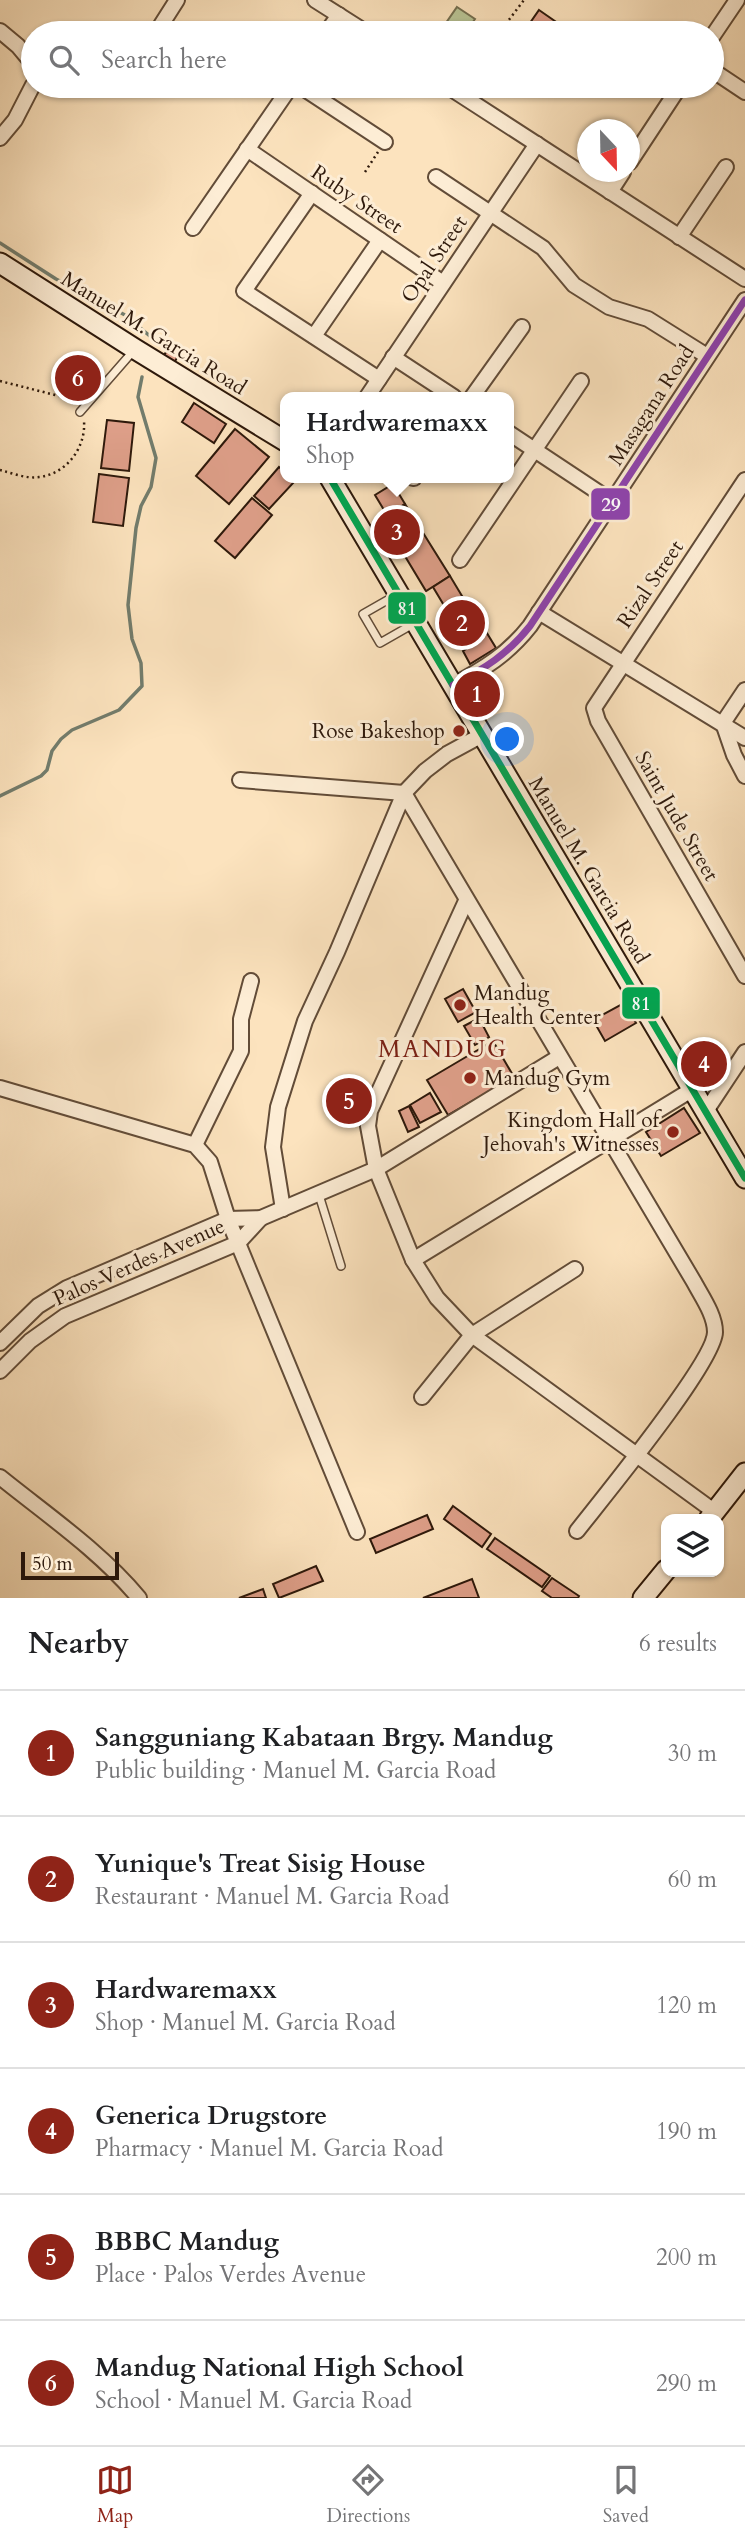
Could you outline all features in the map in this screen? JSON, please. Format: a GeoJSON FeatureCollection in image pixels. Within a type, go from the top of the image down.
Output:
{"type":"FeatureCollection","features":[{"type":"Feature","properties":{"kind":"main road","name":"Manuel M. Garcia Road"},"geometry":{"type":"LineString","coordinates":[[0,262],[280,438]]}},
{"type":"Feature","properties":{"kind":"main road","name":"Manuel M. Garcia Road"},"geometry":{"type":"LineString","coordinates":[[333,483],[745,1178]]}},
{"type":"Feature","properties":{"kind":"main road"},"geometry":{"type":"LineString","coordinates":[[713,1514],[745,1473]]}},
{"type":"Feature","properties":{"kind":"main road"},"geometry":{"type":"LineString","coordinates":[[643,1598],[661,1576]]}},
{"type":"Feature","properties":{"kind":"street"},"geometry":{"type":"LineString","coordinates":[[164,21],[177,0]]}},
{"type":"Feature","properties":{"kind":"street"},"geometry":{"type":"LineString","coordinates":[[315,0],[348,21]]}},
{"type":"Feature","properties":{"kind":"street"},"geometry":{"type":"LineString","coordinates":[[723,21],[737,0]]}},
{"type":"Feature","properties":{"kind":"street"},"geometry":{"type":"LineString","coordinates":[[335,21],[339,15]]}},
{"type":"Feature","properties":{"kind":"street"},"geometry":{"type":"LineString","coordinates":[[0,31],[21,50]]}},
{"type":"Feature","properties":{"kind":"street"},"geometry":{"type":"LineString","coordinates":[[724,78],[745,92]]}},
{"type":"Feature","properties":{"kind":"street"},"geometry":{"type":"LineString","coordinates":[[0,138],[15,120],[26,98]]}},
{"type":"Feature","properties":{"kind":"street"},"geometry":{"type":"LineString","coordinates":[[193,228],[283,98]]}},
{"type":"Feature","properties":{"kind":"street"},"geometry":{"type":"LineString","coordinates":[[318,98],[385,142]]}},
{"type":"Feature","properties":{"kind":"street"},"geometry":{"type":"LineString","coordinates":[[466,98],[745,279]]}},
{"type":"Feature","properties":{"kind":"street"},"geometry":{"type":"LineString","coordinates":[[640,146],[672,98]]}},
{"type":"Feature","properties":{"kind":"street","name":"Opal Street"},"geometry":{"type":"LineString","coordinates":[[370,392],[537,144]]}},
{"type":"Feature","properties":{"kind":"street","name":"Ruby Street"},"geometry":{"type":"LineString","coordinates":[[247,149],[443,283]]}},
{"type":"Feature","properties":{"kind":"street"},"geometry":{"type":"LineString","coordinates":[[679,237],[726,167]]}},
{"type":"Feature","properties":{"kind":"street"},"geometry":{"type":"LineString","coordinates":[[436,177],[543,248],[574,285],[609,307],[648,319],[707,356]]}},
{"type":"Feature","properties":{"kind":"street"},"geometry":{"type":"LineString","coordinates":[[610,192],[616,182]]}},
{"type":"Feature","properties":{"kind":"street"},"geometry":{"type":"LineString","coordinates":[[312,193],[244,291],[379,379]]}},
{"type":"Feature","properties":{"kind":"street"},"geometry":{"type":"LineString","coordinates":[[314,337],[380,240]]}},
{"type":"Feature","properties":{"kind":"street","name":"Masagana Road"},"geometry":{"type":"LineString","coordinates":[[453,685],[506,653],[539,612],[745,300]]}},
{"type":"Feature","properties":{"kind":"street"},"geometry":{"type":"LineString","coordinates":[[476,392],[522,327]]}},
{"type":"Feature","properties":{"kind":"street"},"geometry":{"type":"LineString","coordinates":[[393,358],[446,392]]}},
{"type":"Feature","properties":{"kind":"street"},"geometry":{"type":"LineString","coordinates":[[514,481],[582,381]]}},
{"type":"Feature","properties":{"kind":"street"},"geometry":{"type":"LineString","coordinates":[[514,436],[613,502]]}},
{"type":"Feature","properties":{"kind":"street","name":"Rizal Street"},"geometry":{"type":"LineString","coordinates":[[595,713],[596,703],[621,664],[745,480]]}},
{"type":"Feature","properties":{"kind":"street"},"geometry":{"type":"LineString","coordinates":[[460,560],[512,483]]}},
{"type":"Feature","properties":{"kind":"street"},"geometry":{"type":"LineString","coordinates":[[539,612],[745,738]]}},
{"type":"Feature","properties":{"kind":"street"},"geometry":{"type":"LineString","coordinates":[[723,723],[745,690]]}},
{"type":"Feature","properties":{"kind":"street","name":"Saint Jude Street"},"geometry":{"type":"LineString","coordinates":[[595,713],[745,976]]}},
{"type":"Feature","properties":{"kind":"street"},"geometry":{"type":"LineString","coordinates":[[723,723],[734,755],[745,776]]}},
{"type":"Feature","properties":{"kind":"street"},"geometry":{"type":"LineString","coordinates":[[283,1209],[274,1147],[282,1094],[305,1021],[404,793],[425,771],[447,754],[482,735]]}},
{"type":"Feature","properties":{"kind":"street"},"geometry":{"type":"LineString","coordinates":[[240,780],[404,793]]}},
{"type":"Feature","properties":{"kind":"street"},"geometry":{"type":"LineString","coordinates":[[404,793],[694,1282],[715,1332],[711,1349],[636,1455],[577,1531]]}},
{"type":"Feature","properties":{"kind":"street"},"geometry":{"type":"LineString","coordinates":[[466,901],[370,1111],[368,1126],[376,1169],[413,1260],[437,1298],[472,1335],[636,1455],[711,1514]]}},
{"type":"Feature","properties":{"kind":"street"},"geometry":{"type":"LineString","coordinates":[[195,1145],[241,1051],[241,1019],[251,981]]}},
{"type":"Feature","properties":{"kind":"street"},"geometry":{"type":"LineString","coordinates":[[706,1111],[745,1052]]}},
{"type":"Feature","properties":{"kind":"street","name":"Palos Verdes Avenue"},"geometry":{"type":"LineString","coordinates":[[0,1343],[38,1306],[67,1287],[228,1219],[261,1218],[376,1169],[559,1057]]}},
{"type":"Feature","properties":{"kind":"street"},"geometry":{"type":"LineString","coordinates":[[0,1088],[201,1149],[210,1161],[228,1219],[357,1532]]}},
{"type":"Feature","properties":{"kind":"street"},"geometry":{"type":"LineString","coordinates":[[413,1260],[693,1089]]}},
{"type":"Feature","properties":{"kind":"street","name":"Palos Verdes Avenue"},"geometry":{"type":"LineString","coordinates":[[0,1371],[30,1341],[65,1316],[238,1243],[261,1218]]}},
{"type":"Feature","properties":{"kind":"street"},"geometry":{"type":"LineString","coordinates":[[167,1245],[177,1268]]}},
{"type":"Feature","properties":{"kind":"street"},"geometry":{"type":"LineString","coordinates":[[422,1397],[472,1335],[575,1269]]}},
{"type":"Feature","properties":{"kind":"street"},"geometry":{"type":"LineString","coordinates":[[0,1477],[89,1549],[133,1596]]}},
{"type":"Feature","properties":{"kind":"lane"},"geometry":{"type":"LineString","coordinates":[[80,412],[135,349]]}},
{"type":"Feature","properties":{"kind":"lane"},"geometry":{"type":"LineString","coordinates":[[399,593],[363,614],[380,643],[416,623]]}},
{"type":"Feature","properties":{"kind":"lane"},"geometry":{"type":"LineString","coordinates":[[318,1195],[341,1266]]}},
{"type":"Feature","properties":{"kind":"path"},"geometry":{"type":"LineString","coordinates":[[508,21],[524,0]]}},
{"type":"Feature","properties":{"kind":"path"},"geometry":{"type":"LineString","coordinates":[[365,172],[385,142]]}},
{"type":"Feature","properties":{"kind":"path"},"geometry":{"type":"LineString","coordinates":[[0,381],[63,397],[73,403],[80,412],[85,433],[70,462],[55,472],[39,478],[0,470]]}},
{"type":"Feature","properties":{"kind":"green space"},"geometry":{"type":"Polygon","coordinates":[[[457,7],[475,19],[474,21],[447,21],[457,7]]]}},
{"type":"Feature","properties":{"kind":"building"},"geometry":{"type":"Polygon","coordinates":[[[539,10],[555,21],[531,21],[539,10]]]}},
{"type":"Feature","properties":{"kind":"building"},"geometry":{"type":"Polygon","coordinates":[[[171,344],[181,351],[174,363],[163,357],[171,344]]]}},
{"type":"Feature","properties":{"kind":"building"},"geometry":{"type":"Polygon","coordinates":[[[194,403],[226,424],[214,443],[182,422],[194,403]]]}},
{"type":"Feature","properties":{"kind":"building"},"geometry":{"type":"Polygon","coordinates":[[[107,420],[134,423],[129,471],[101,468],[107,420]]]}},
{"type":"Feature","properties":{"kind":"building"},"geometry":{"type":"Polygon","coordinates":[[[235,429],[269,457],[229,504],[196,476],[235,429]]]}},
{"type":"Feature","properties":{"kind":"building"},"geometry":{"type":"Polygon","coordinates":[[[279,467],[280,483],[293,483],[269,509],[254,496],[279,467]]]}},
{"type":"Feature","properties":{"kind":"building"},"geometry":{"type":"Polygon","coordinates":[[[99,474],[129,478],[123,526],[93,522],[99,474]]]}},
{"type":"Feature","properties":{"kind":"building"},"geometry":{"type":"Polygon","coordinates":[[[393,484],[405,504],[387,515],[375,495],[393,484]]]}},
{"type":"Feature","properties":{"kind":"building"},"geometry":{"type":"Polygon","coordinates":[[[252,498],[272,515],[235,558],[215,541],[252,498]]]}},
{"type":"Feature","properties":{"kind":"building"},"geometry":{"type":"Polygon","coordinates":[[[405,504],[450,576],[426,591],[382,518],[405,504]]]}},
{"type":"Feature","properties":{"kind":"building"},"geometry":{"type":"Polygon","coordinates":[[[450,576],[480,626],[463,637],[433,587],[450,576]]]}},
{"type":"Feature","properties":{"kind":"building"},"geometry":{"type":"Polygon","coordinates":[[[482,625],[496,648],[470,664],[463,651],[469,647],[463,637],[482,625]]]}},
{"type":"Feature","properties":{"kind":"building"},"geometry":{"type":"Polygon","coordinates":[[[487,682],[495,697],[476,707],[468,692],[487,682]]]}},
{"type":"Feature","properties":{"kind":"building","name":"Mandug Health Center"},"geometry":{"type":"Polygon","coordinates":[[[463,989],[476,1012],[458,1022],[445,999],[463,989]]]}},
{"type":"Feature","properties":{"kind":"building"},"geometry":{"type":"Polygon","coordinates":[[[624,1003],[636,1023],[605,1041],[593,1020],[624,1003]]]}},
{"type":"Feature","properties":{"kind":"building"},"geometry":{"type":"Polygon","coordinates":[[[479,1018],[489,1037],[475,1045],[464,1026],[479,1018]]]}},
{"type":"Feature","properties":{"kind":"building","name":"Mandug Gym"},"geometry":{"type":"Polygon","coordinates":[[[493,1041],[514,1077],[448,1115],[427,1080],[493,1041]]]}},
{"type":"Feature","properties":{"kind":"building"},"geometry":{"type":"Polygon","coordinates":[[[702,1047],[718,1074],[708,1081],[691,1053],[702,1047]]]}},
{"type":"Feature","properties":{"kind":"building"},"geometry":{"type":"Polygon","coordinates":[[[339,1087],[365,1094],[360,1113],[332,1107],[339,1087]]]}},
{"type":"Feature","properties":{"kind":"building"},"geometry":{"type":"Polygon","coordinates":[[[430,1093],[441,1112],[420,1123],[410,1105],[430,1093]]]}},
{"type":"Feature","properties":{"kind":"building"},"geometry":{"type":"Polygon","coordinates":[[[409,1106],[419,1127],[408,1132],[399,1111],[409,1106]]]}},
{"type":"Feature","properties":{"kind":"building"},"geometry":{"type":"Polygon","coordinates":[[[684,1108],[700,1133],[661,1156],[646,1132],[684,1108]]]}},
{"type":"Feature","properties":{"kind":"building"},"geometry":{"type":"Polygon","coordinates":[[[453,1506],[491,1534],[482,1547],[444,1519],[453,1506]]]}},
{"type":"Feature","properties":{"kind":"building"},"geometry":{"type":"Polygon","coordinates":[[[427,1515],[433,1529],[376,1553],[370,1539],[427,1515]]]}},
{"type":"Feature","properties":{"kind":"building"},"geometry":{"type":"Polygon","coordinates":[[[495,1538],[550,1576],[542,1587],[487,1549],[495,1538]]]}},
{"type":"Feature","properties":{"kind":"building"},"geometry":{"type":"Polygon","coordinates":[[[316,1566],[323,1581],[279,1598],[273,1584],[316,1566]]]}},
{"type":"Feature","properties":{"kind":"building"},"geometry":{"type":"Polygon","coordinates":[[[552,1578],[579,1596],[578,1598],[552,1598],[542,1591],[552,1578]]]}},
{"type":"Feature","properties":{"kind":"building"},"geometry":{"type":"Polygon","coordinates":[[[472,1579],[479,1598],[423,1598],[472,1579]]]}},
{"type":"Feature","properties":{"kind":"building"},"geometry":{"type":"Polygon","coordinates":[[[263,1589],[266,1598],[239,1598],[263,1589]]]}},
{"type":"Feature","properties":{"kind":"waterway"},"geometry":{"type":"LineString","coordinates":[[0,243],[56,279],[125,315],[151,337]]}},
{"type":"Feature","properties":{"kind":"waterway"},"geometry":{"type":"LineString","coordinates":[[0,796],[41,776],[47,770],[52,751],[61,739],[72,730],[119,710],[142,686],[141,663],[132,639],[128,605],[136,528],[141,506],[151,487],[156,458],[138,397],[142,377]]}},
{"type":"Feature","properties":{"kind":"transit line","name":"29"},"geometry":{"type":"LineString","coordinates":[[453,685],[495,660],[530,626],[745,300]]}},
{"type":"Feature","properties":{"kind":"transit line","name":"81"},"geometry":{"type":"LineString","coordinates":[[333,483],[745,1178]]}},
{"type":"Feature","properties":{"kind":"place","name":"Mandug National High School"},"geometry":{"type":"Point","coordinates":[78,378]}},
{"type":"Feature","properties":{"kind":"place","name":"Hardwaremaxx"},"geometry":{"type":"Point","coordinates":[397,532]}},
{"type":"Feature","properties":{"kind":"place","name":"Yunique's Treat Sisig House"},"geometry":{"type":"Point","coordinates":[462,623]}},
{"type":"Feature","properties":{"kind":"place","name":"Sangguniang Kabataan Brgy. Mandug"},"geometry":{"type":"Point","coordinates":[477,694]}},
{"type":"Feature","properties":{"kind":"place","name":"Rose Bakeshop"},"geometry":{"type":"Point","coordinates":[459,731]}},
{"type":"Feature","properties":{"kind":"place","name":"Mandug Health Center"},"geometry":{"type":"Point","coordinates":[460,1005]}},
{"type":"Feature","properties":{"kind":"place","name":"Generica Drugstore"},"geometry":{"type":"Point","coordinates":[704,1064]}},
{"type":"Feature","properties":{"kind":"place","name":"Mandug Gym"},"geometry":{"type":"Point","coordinates":[470,1078]}},
{"type":"Feature","properties":{"kind":"place","name":"BBBC Mandug"},"geometry":{"type":"Point","coordinates":[349,1101]}},
{"type":"Feature","properties":{"kind":"place","name":"Kingdom Hall of Jehovah's Witnesses"},"geometry":{"type":"Point","coordinates":[673,1132]}},
{"type":"Feature","properties":{"kind":"district","name":"MANDUG"},"geometry":{"type":"Point","coordinates":[443,1049]}}]}
